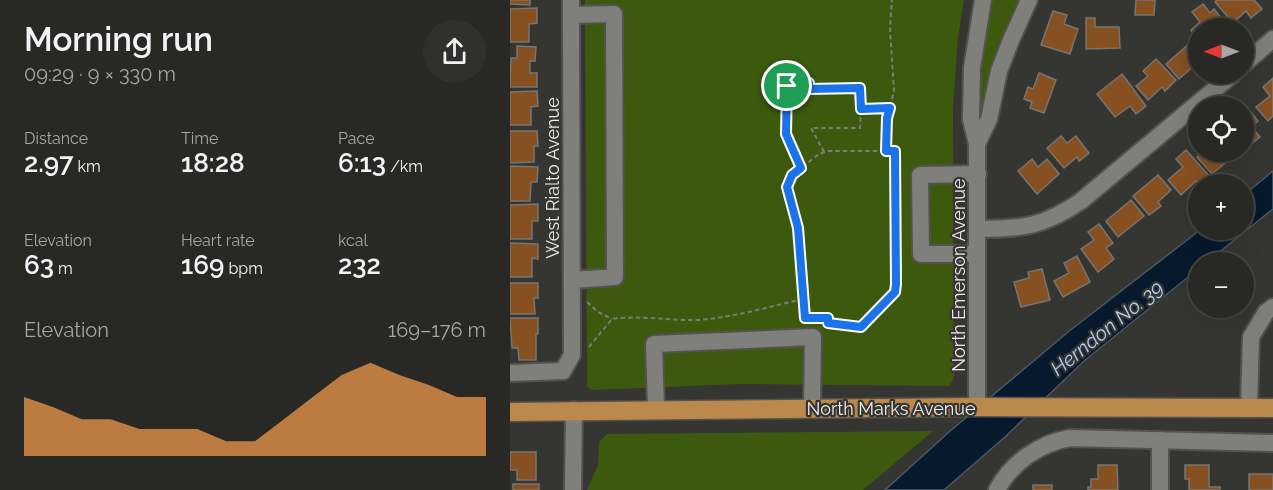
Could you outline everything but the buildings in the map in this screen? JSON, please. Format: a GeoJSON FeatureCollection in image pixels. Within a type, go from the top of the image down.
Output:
{"type":"FeatureCollection","features":[{"type":"Feature","properties":{"kind":"main road","name":"North Marks Avenue"},"geometry":{"type":"LineString","coordinates":[[510,412],[977,407],[1273,408]]}},
{"type":"Feature","properties":{"kind":"street","name":"North Emerson Avenue"},"geometry":{"type":"LineString","coordinates":[[977,407],[978,174],[977,144],[971,119],[972,68],[983,0]]}},
{"type":"Feature","properties":{"kind":"street","name":"North Emerson Avenue"},"geometry":{"type":"LineString","coordinates":[[977,144],[989,119],[999,71],[1029,0]]}},
{"type":"Feature","properties":{"kind":"street","name":"West Rialto Avenue"},"geometry":{"type":"LineString","coordinates":[[510,374],[563,371],[573,355],[571,8]]}},
{"type":"Feature","properties":{"kind":"street"},"geometry":{"type":"LineString","coordinates":[[571,8],[614,14],[615,110],[615,278],[572,280]]}},
{"type":"Feature","properties":{"kind":"street"},"geometry":{"type":"LineString","coordinates":[[1254,55],[1273,39]]}},
{"type":"Feature","properties":{"kind":"street"},"geometry":{"type":"LineString","coordinates":[[977,229],[1030,227],[1065,212],[1221,84]]}},
{"type":"Feature","properties":{"kind":"street"},"geometry":{"type":"LineString","coordinates":[[977,254],[921,254],[920,175],[978,174]]}},
{"type":"Feature","properties":{"kind":"street"},"geometry":{"type":"LineString","coordinates":[[1249,407],[1251,337],[1271,310]]}},
{"type":"Feature","properties":{"kind":"street"},"geometry":{"type":"LineString","coordinates":[[657,410],[654,344],[813,337],[812,408]]}},
{"type":"Feature","properties":{"kind":"street"},"geometry":{"type":"LineString","coordinates":[[573,490],[574,410]]}},
{"type":"Feature","properties":{"kind":"street"},"geometry":{"type":"LineString","coordinates":[[997,490],[1012,469],[1039,448],[1070,438],[1273,443]]}},
{"type":"Feature","properties":{"kind":"street"},"geometry":{"type":"LineString","coordinates":[[1160,440],[1160,490]]}},
{"type":"Feature","properties":{"kind":"path"},"geometry":{"type":"LineString","coordinates":[[886,151],[887,118],[894,91],[890,29],[892,0]]}},
{"type":"Feature","properties":{"kind":"path"},"geometry":{"type":"LineString","coordinates":[[801,168],[786,134],[787,86],[809,83],[808,89],[860,88],[860,128],[811,128],[824,152]]}},
{"type":"Feature","properties":{"kind":"path"},"geometry":{"type":"LineString","coordinates":[[861,109],[890,108]]}},
{"type":"Feature","properties":{"kind":"path"},"geometry":{"type":"LineString","coordinates":[[886,151],[895,151],[895,292],[861,327],[828,323],[828,318],[805,318],[798,228],[787,187],[792,175],[824,152],[886,151]]}},
{"type":"Feature","properties":{"kind":"path"},"geometry":{"type":"LineString","coordinates":[[586,300],[598,312],[612,319],[626,317],[682,320],[721,318],[803,299]]}},
{"type":"Feature","properties":{"kind":"path"},"geometry":{"type":"LineString","coordinates":[[589,347],[612,319]]}},
{"type":"Feature","properties":{"kind":"green space"},"geometry":{"type":"Polygon","coordinates":[[[585,0],[964,0],[958,37],[953,108],[954,378],[949,386],[739,384],[592,390],[587,387],[585,0]]]}},
{"type":"Feature","properties":{"kind":"green space"},"geometry":{"type":"Polygon","coordinates":[[[990,0],[1022,0],[997,56],[980,117],[981,58],[990,0]]]}},
{"type":"Feature","properties":{"kind":"green space"},"geometry":{"type":"Polygon","coordinates":[[[933,431],[863,490],[587,490],[598,465],[599,442],[607,434],[933,431]]]}},
{"type":"Feature","properties":{"kind":"water"},"geometry":{"type":"Polygon","coordinates":[[[1273,171],[1273,209],[1254,224],[1254,187],[1273,171]]]}},
{"type":"Feature","properties":{"kind":"water","name":"Herndon No. 39"},"geometry":{"type":"Polygon","coordinates":[[[1188,239],[1234,240],[1219,252],[1188,252],[1188,277],[1084,361],[1006,436],[944,490],[885,490],[949,432],[1068,332],[1188,239]]]}},
{"type":"Feature","properties":{"kind":"route"},"geometry":{"type":"LineString","coordinates":[[809,83],[808,89],[860,88],[861,109],[890,108],[887,118],[886,151],[895,151],[895,292],[861,327],[828,323],[828,318],[805,318],[798,228],[787,187],[792,175],[801,168],[786,134],[787,86],[809,83]]}}]}
